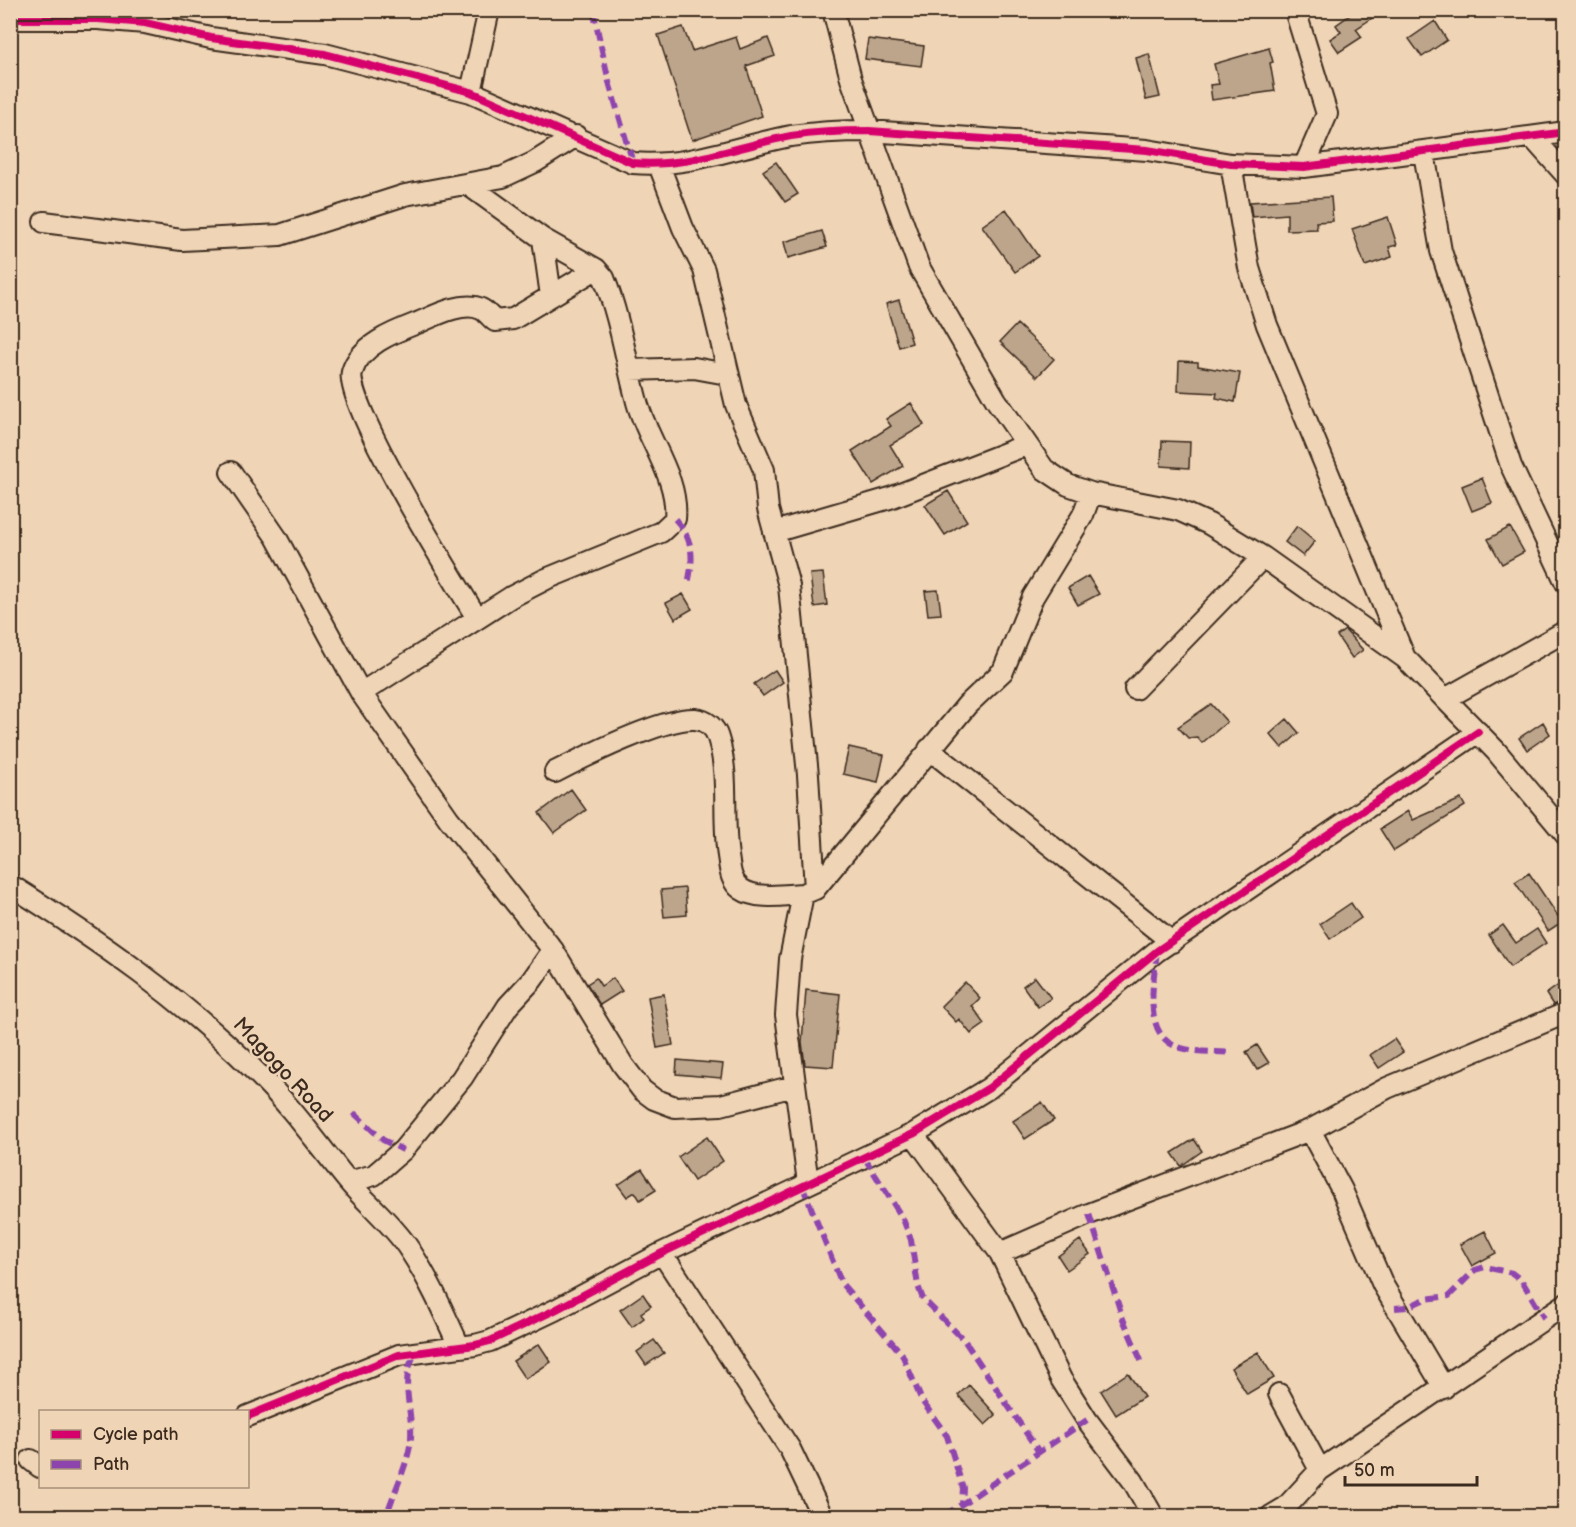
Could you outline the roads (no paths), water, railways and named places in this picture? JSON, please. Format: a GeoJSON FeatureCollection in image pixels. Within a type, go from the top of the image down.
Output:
{"type":"FeatureCollection","features":[{"type":"Feature","properties":{"kind":"street"},"geometry":{"type":"LineString","coordinates":[[471,92],[489,10]]}},
{"type":"Feature","properties":{"kind":"street"},"geometry":{"type":"LineString","coordinates":[[833,10],[869,131],[894,193],[919,267],[996,400],[1044,469],[1068,484],[1091,493],[1178,510],[1209,524],[1263,557],[1405,658],[1478,732],[1566,835]]}},
{"type":"Feature","properties":{"kind":"street"},"geometry":{"type":"LineString","coordinates":[[1294,10],[1327,114],[1304,167]]}},
{"type":"Feature","properties":{"kind":"street"},"geometry":{"type":"LineString","coordinates":[[10,19],[145,17],[211,38],[324,54],[471,92],[576,136],[633,163],[659,165],[680,163],[789,137],[829,131],[869,131],[1147,150],[1231,164],[1304,167],[1424,153],[1566,132]]}},
{"type":"Feature","properties":{"kind":"street"},"geometry":{"type":"LineString","coordinates":[[44,222],[182,240],[280,235],[405,195],[502,177],[520,171],[576,136]]}},
{"type":"Feature","properties":{"kind":"street"},"geometry":{"type":"LineString","coordinates":[[1533,138],[1566,176]]}},
{"type":"Feature","properties":{"kind":"street"},"geometry":{"type":"LineString","coordinates":[[1424,153],[1441,251],[1510,466],[1566,583]]}},
{"type":"Feature","properties":{"kind":"street"},"geometry":{"type":"LineString","coordinates":[[1231,164],[1249,268],[1266,325],[1405,658]]}},
{"type":"Feature","properties":{"kind":"street"},"geometry":{"type":"LineString","coordinates":[[659,165],[683,228],[704,270],[727,374],[745,430],[764,470],[774,532],[789,586],[808,776],[809,892],[788,984],[786,1015],[808,1183]]}},
{"type":"Feature","properties":{"kind":"street"},"geometry":{"type":"LineString","coordinates":[[362,693],[477,618],[546,579],[661,532],[675,519],[675,492],[638,404],[604,278],[596,270],[543,239],[467,184]]}},
{"type":"Feature","properties":{"kind":"street"},"geometry":{"type":"LineString","coordinates":[[543,239],[552,296]]}},
{"type":"Feature","properties":{"kind":"street"},"geometry":{"type":"LineString","coordinates":[[477,618],[372,434],[351,386],[352,371],[359,359],[376,343],[433,316],[473,307],[483,310],[495,321],[503,322],[513,319],[596,270]]}},
{"type":"Feature","properties":{"kind":"street"},"geometry":{"type":"LineString","coordinates":[[630,370],[694,368],[727,374]]}},
{"type":"Feature","properties":{"kind":"street"},"geometry":{"type":"LineString","coordinates":[[774,532],[890,498],[1026,445]]}},
{"type":"Feature","properties":{"kind":"street"},"geometry":{"type":"LineString","coordinates":[[231,472],[276,537],[362,693],[449,819],[553,950],[623,1065],[642,1090],[654,1099],[675,1107],[721,1105],[794,1086]]}},
{"type":"Feature","properties":{"kind":"street"},"geometry":{"type":"LineString","coordinates":[[555,772],[600,749],[670,723],[694,719],[706,722],[718,737],[723,768],[727,849],[733,882],[742,890],[754,895],[809,892],[928,749],[967,705],[1003,671],[1033,597],[1083,515],[1091,493]]}},
{"type":"Feature","properties":{"kind":"street"},"geometry":{"type":"LineString","coordinates":[[1135,689],[1263,557]]}},
{"type":"Feature","properties":{"kind":"street"},"geometry":{"type":"LineString","coordinates":[[1445,699],[1566,631]]}},
{"type":"Feature","properties":{"kind":"street"},"geometry":{"type":"LineString","coordinates":[[249,1416],[399,1354],[483,1343],[522,1326],[662,1253],[913,1134],[989,1088],[1113,985],[1172,942],[1478,732]]}},
{"type":"Feature","properties":{"kind":"street"},"geometry":{"type":"LineString","coordinates":[[928,749],[1172,942]]}},
{"type":"Feature","properties":{"kind":"street","name":"Magogo Road"},"geometry":{"type":"LineString","coordinates":[[10,885],[69,922],[158,986],[217,1034],[297,1115],[349,1182],[408,1247],[459,1346]]}},
{"type":"Feature","properties":{"kind":"street"},"geometry":{"type":"LineString","coordinates":[[349,1182],[374,1175],[403,1150],[462,1078],[508,1006],[532,980],[553,950]]}},
{"type":"Feature","properties":{"kind":"street"},"geometry":{"type":"LineString","coordinates":[[1000,1253],[1089,1214],[1310,1130],[1387,1088],[1566,1012]]}},
{"type":"Feature","properties":{"kind":"street"},"geometry":{"type":"LineString","coordinates":[[1310,1130],[1342,1190],[1383,1285],[1444,1388]]}},
{"type":"Feature","properties":{"kind":"street"},"geometry":{"type":"LineString","coordinates":[[913,1134],[1000,1253],[1061,1379],[1087,1420],[1133,1481],[1153,1516]]}},
{"type":"Feature","properties":{"kind":"street"},"geometry":{"type":"LineString","coordinates":[[662,1253],[790,1449],[822,1516]]}},
{"type":"Feature","properties":{"kind":"street"},"geometry":{"type":"LineString","coordinates":[[1271,1516],[1286,1507],[1320,1470],[1566,1304]]}},
{"type":"Feature","properties":{"kind":"street"},"geometry":{"type":"LineString","coordinates":[[1279,1394],[1320,1470]]}}]}
